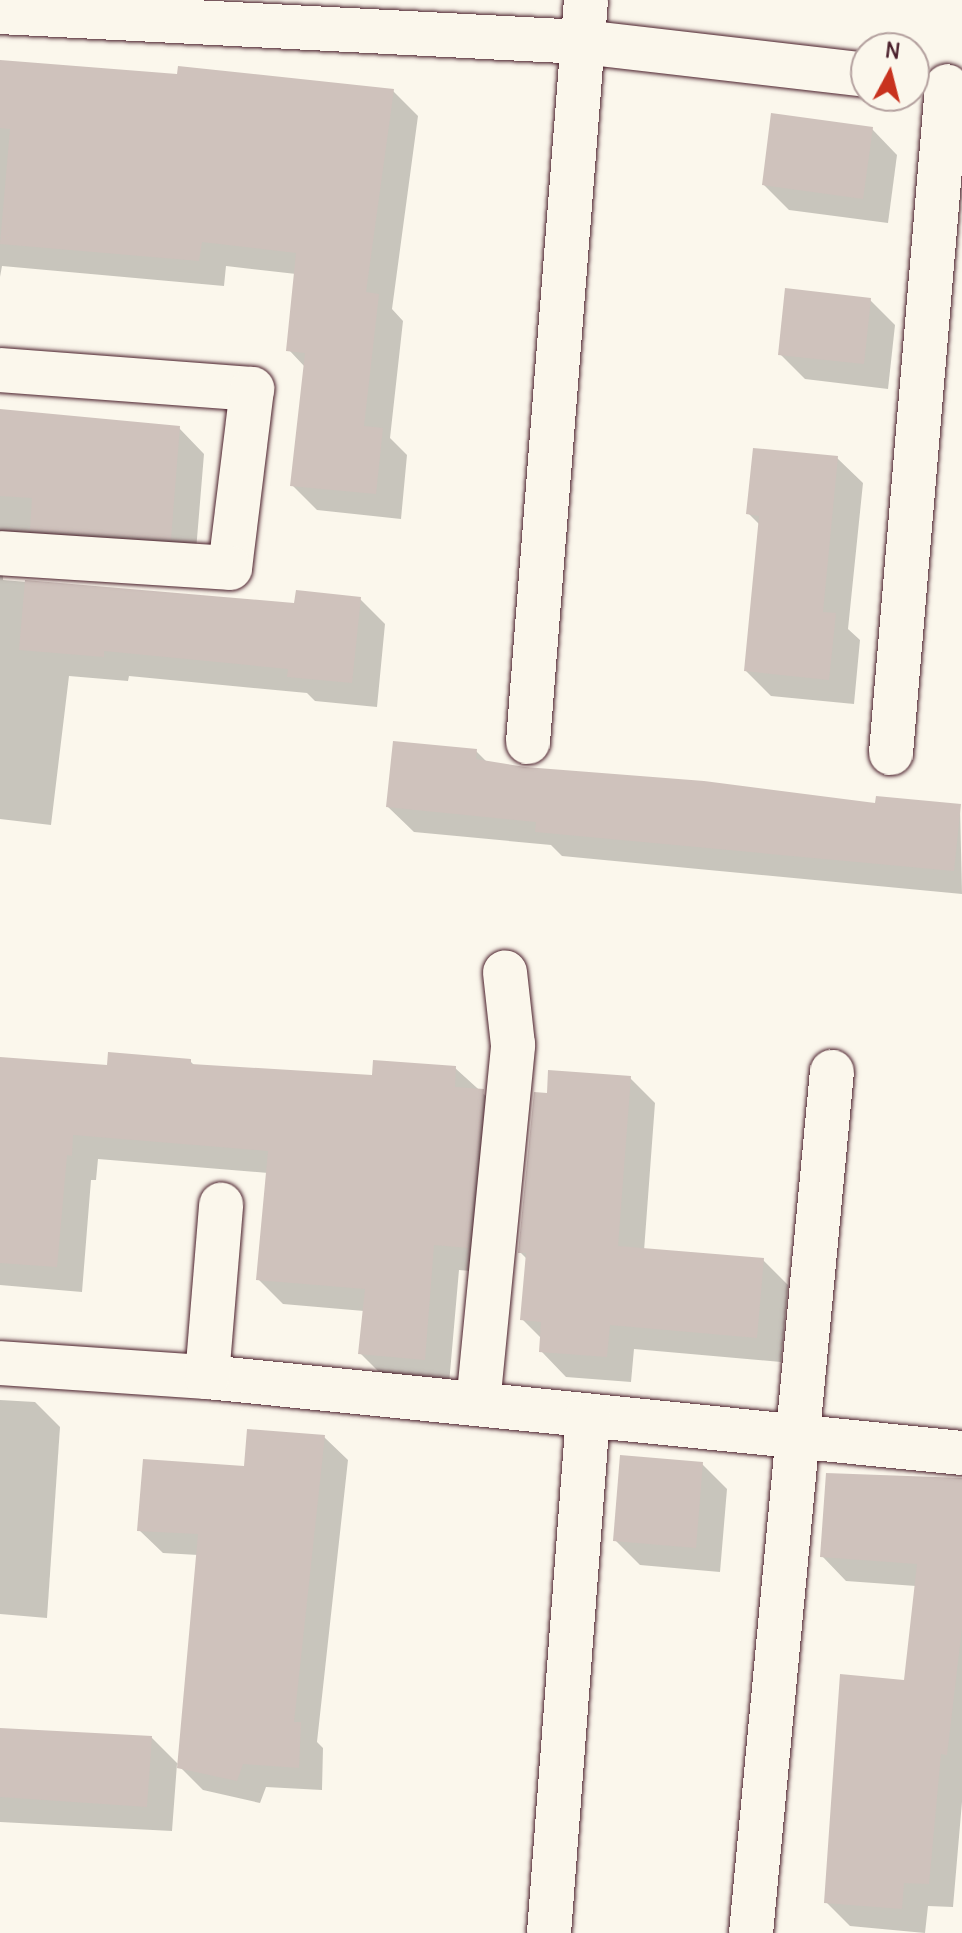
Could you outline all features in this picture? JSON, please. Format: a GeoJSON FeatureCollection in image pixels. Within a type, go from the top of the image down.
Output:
{"type":"FeatureCollection","features":[{"type":"Feature","properties":{"kind":"street"},"geometry":{"type":"LineString","coordinates":[[0,12],[584,21],[850,72]]}},
{"type":"Feature","properties":{"kind":"street"},"geometry":{"type":"LineString","coordinates":[[528,742],[584,21]]}},
{"type":"Feature","properties":{"kind":"street"},"geometry":{"type":"LineString","coordinates":[[891,753],[941,85]]}},
{"type":"Feature","properties":{"kind":"street"},"geometry":{"type":"LineString","coordinates":[[0,370],[252,389],[230,568],[0,553]]}},
{"type":"Feature","properties":{"kind":"street"},"geometry":{"type":"LineString","coordinates":[[478,1404],[513,1045],[505,972]]}},
{"type":"Feature","properties":{"kind":"street"},"geometry":{"type":"LineString","coordinates":[[751,1933],[832,1072]]}},
{"type":"Feature","properties":{"kind":"street"},"geometry":{"type":"LineString","coordinates":[[207,1377],[221,1205]]}},
{"type":"Feature","properties":{"kind":"street"},"geometry":{"type":"LineString","coordinates":[[0,1363],[207,1377],[962,1453]]}},
{"type":"Feature","properties":{"kind":"street"},"geometry":{"type":"LineString","coordinates":[[549,1933],[588,1415]]}},
{"type":"Feature","properties":{"kind":"building"},"geometry":{"type":"Polygon","coordinates":[[[0,60],[177,74],[178,66],[394,89],[366,292],[379,294],[364,426],[383,428],[376,494],[290,486],[305,353],[286,351],[296,253],[202,242],[199,261],[0,244],[10,129],[0,128],[0,60]]]}},
{"type":"Feature","properties":{"kind":"building"},"geometry":{"type":"Polygon","coordinates":[[[771,113],[873,127],[863,199],[762,185],[771,113]]]}},
{"type":"Feature","properties":{"kind":"building"},"geometry":{"type":"Polygon","coordinates":[[[785,288],[871,298],[864,364],[778,355],[785,288]]]}},
{"type":"Feature","properties":{"kind":"building"},"geometry":{"type":"Polygon","coordinates":[[[0,409],[180,426],[171,539],[30,530],[32,498],[0,496],[0,409]]]}},
{"type":"Feature","properties":{"kind":"building"},"geometry":{"type":"Polygon","coordinates":[[[753,448],[838,456],[823,612],[836,613],[829,680],[744,671],[759,516],[746,514],[753,448]]]}},
{"type":"Feature","properties":{"kind":"building"},"geometry":{"type":"Polygon","coordinates":[[[25,580],[294,603],[296,590],[361,597],[352,683],[287,677],[288,669],[104,651],[104,657],[19,650],[25,580]]]}},
{"type":"Feature","properties":{"kind":"building"},"geometry":{"type":"Polygon","coordinates":[[[393,741],[477,749],[476,759],[525,767],[704,781],[875,803],[876,796],[961,804],[954,871],[535,832],[536,822],[386,807],[393,741]]]}},
{"type":"Feature","properties":{"kind":"building"},"geometry":{"type":"Polygon","coordinates":[[[108,1052],[191,1059],[191,1064],[372,1075],[373,1060],[456,1066],[455,1087],[484,1089],[468,1248],[434,1245],[425,1360],[358,1354],[365,1289],[256,1280],[268,1151],[73,1135],[72,1156],[67,1155],[57,1267],[0,1263],[0,1057],[107,1065],[108,1052]]]}},
{"type":"Feature","properties":{"kind":"building"},"geometry":{"type":"Polygon","coordinates":[[[548,1070],[631,1076],[618,1246],[764,1258],[757,1338],[610,1325],[607,1357],[539,1352],[541,1322],[520,1320],[526,1253],[518,1253],[534,1092],[547,1093],[548,1070]]]}},
{"type":"Feature","properties":{"kind":"building"},"geometry":{"type":"Polygon","coordinates":[[[247,1429],[325,1435],[294,1722],[301,1722],[299,1768],[243,1764],[237,1781],[177,1768],[198,1534],[137,1531],[143,1459],[244,1466],[247,1429]]]}},
{"type":"Feature","properties":{"kind":"building"},"geometry":{"type":"Polygon","coordinates":[[[620,1455],[703,1462],[696,1548],[613,1541],[620,1455]]]}},
{"type":"Feature","properties":{"kind":"building"},"geometry":{"type":"Polygon","coordinates":[[[826,1473],[962,1478],[962,1628],[947,1755],[941,1754],[929,1884],[904,1883],[902,1909],[824,1903],[840,1674],[904,1680],[917,1564],[820,1557],[826,1473]]]}},
{"type":"Feature","properties":{"kind":"building"},"geometry":{"type":"Polygon","coordinates":[[[0,1728],[152,1736],[147,1807],[0,1797],[0,1728]]]}}]}
